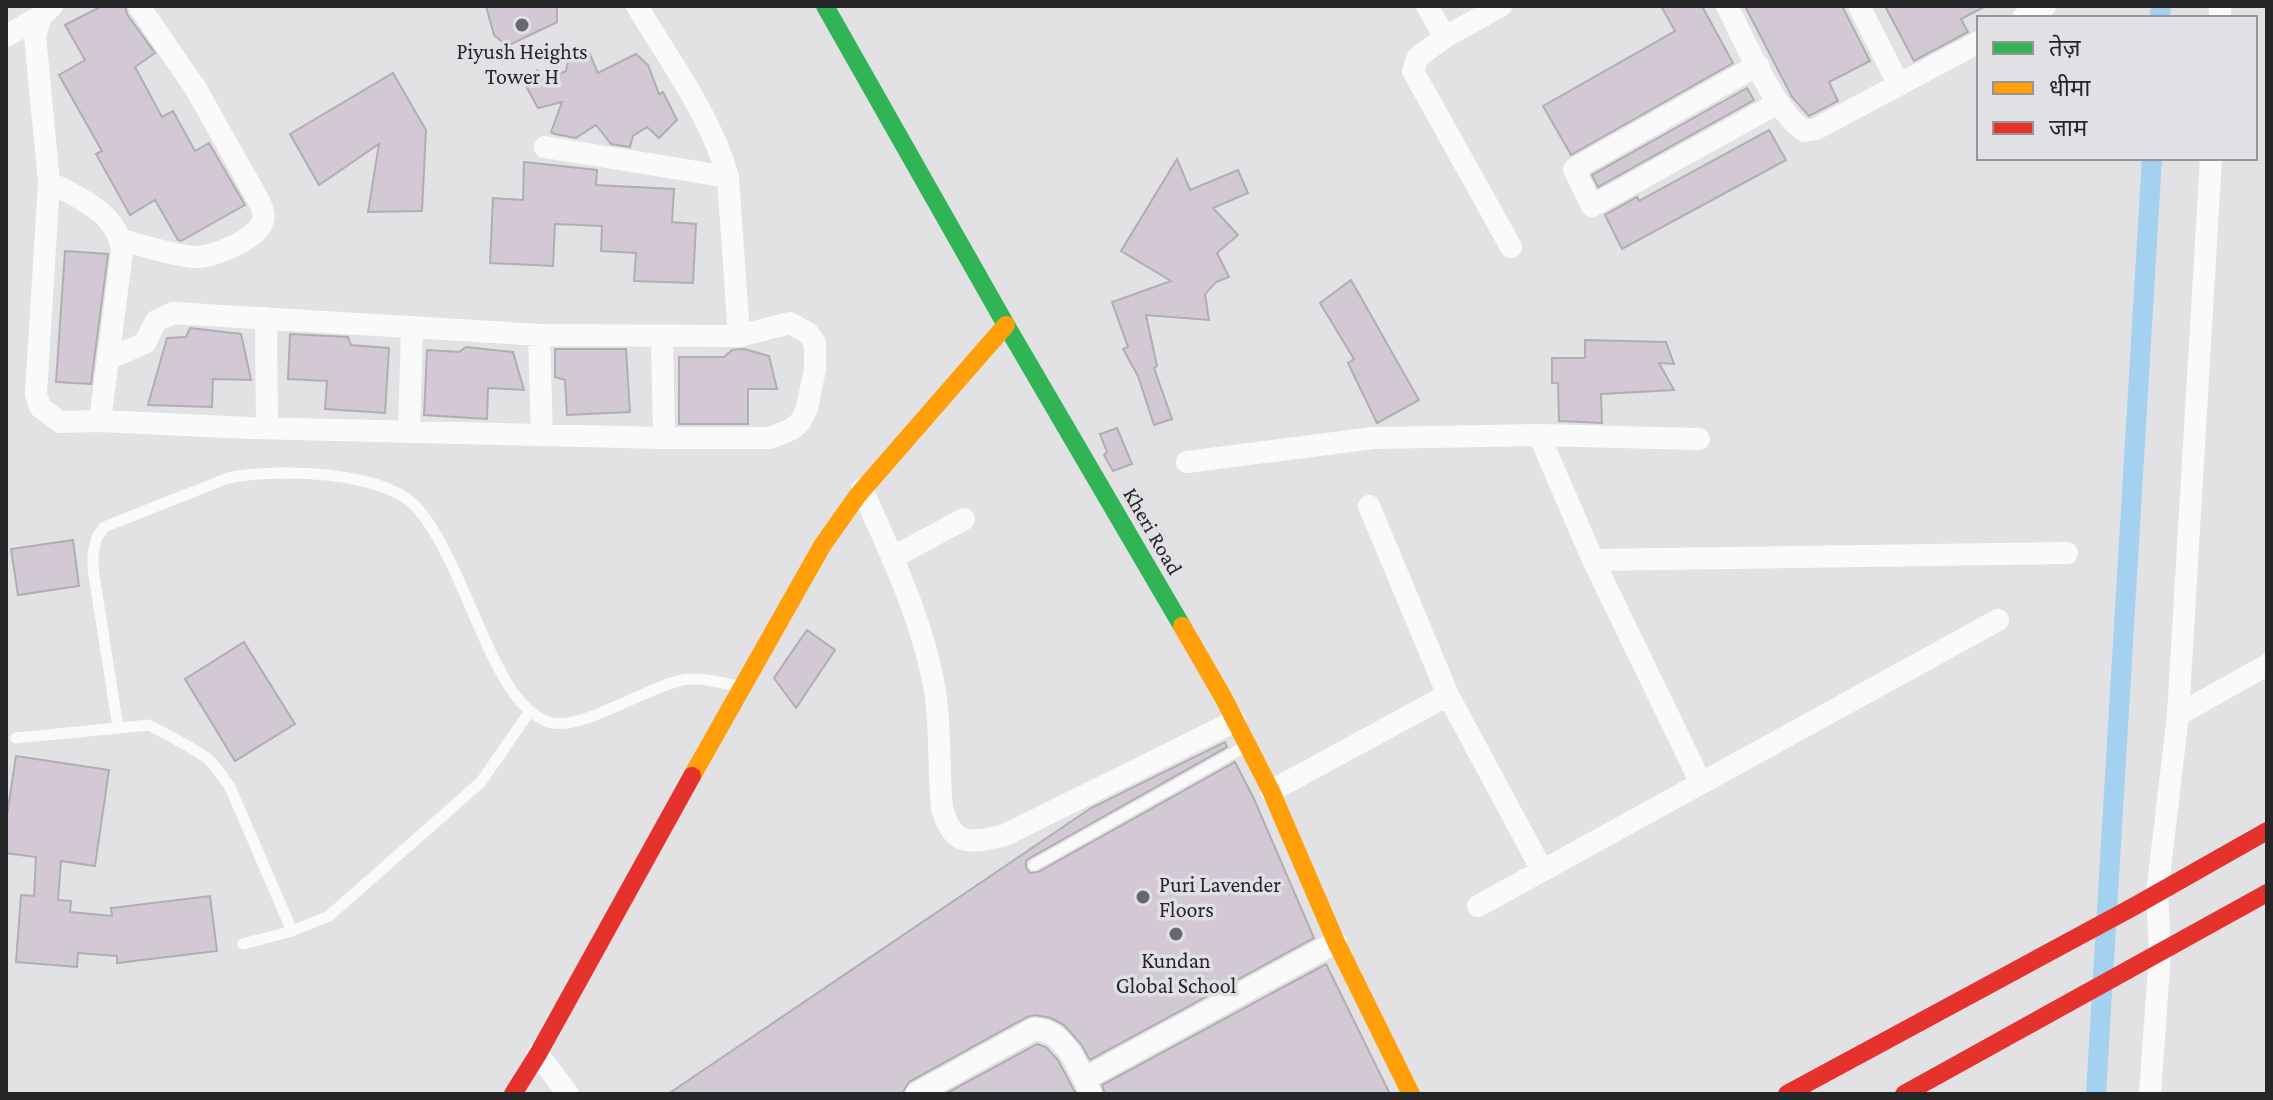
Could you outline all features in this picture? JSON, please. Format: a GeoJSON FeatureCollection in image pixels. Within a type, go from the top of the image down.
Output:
{"type":"FeatureCollection","features":[{"type":"Feature","properties":{"kind":"street"},"geometry":{"type":"LineString","coordinates":[[121,240],[185,256],[214,255],[251,236],[263,222],[264,212],[196,89],[139,6]]}},
{"type":"Feature","properties":{"kind":"street"},"geometry":{"type":"LineString","coordinates":[[637,6],[707,126],[728,177],[739,336]]}},
{"type":"Feature","properties":{"kind":"street","name":"Kheri Road"},"geometry":{"type":"LineString","coordinates":[[825,6],[1248,745],[1336,942],[1411,1094]]}},
{"type":"Feature","properties":{"kind":"street"},"geometry":{"type":"LineString","coordinates":[[1427,6],[1445,37]]}},
{"type":"Feature","properties":{"kind":"street"},"geometry":{"type":"LineString","coordinates":[[1501,6],[1445,37],[1418,57],[1413,71],[1511,247]]}},
{"type":"Feature","properties":{"kind":"street"},"geometry":{"type":"LineString","coordinates":[[1727,6],[1778,103],[1797,127],[1805,131],[1816,129],[1977,43]]}},
{"type":"Feature","properties":{"kind":"street"},"geometry":{"type":"LineString","coordinates":[[1859,6],[1899,85]]}},
{"type":"Feature","properties":{"kind":"street"},"geometry":{"type":"LineString","coordinates":[[46,11],[35,36],[49,182],[36,394],[40,407],[60,422],[770,438],[792,429],[801,421],[807,408],[817,357],[815,343],[808,333],[790,323],[739,336],[662,337],[412,329],[173,313],[156,321],[145,343],[108,359]]}},
{"type":"Feature","properties":{"kind":"street"},"geometry":{"type":"LineString","coordinates":[[6,36],[46,11]]}},
{"type":"Feature","properties":{"kind":"street"},"geometry":{"type":"LineString","coordinates":[[1758,65],[1574,169],[1592,206],[1778,103]]}},
{"type":"Feature","properties":{"kind":"street"},"geometry":{"type":"LineString","coordinates":[[545,147],[728,177]]}},
{"type":"Feature","properties":{"kind":"street"},"geometry":{"type":"LineString","coordinates":[[2150,1094],[2160,953],[2157,894],[2178,715],[2211,160]]}},
{"type":"Feature","properties":{"kind":"street"},"geometry":{"type":"LineString","coordinates":[[49,182],[93,206],[111,221],[121,240],[100,421]]}},
{"type":"Feature","properties":{"kind":"street"},"geometry":{"type":"LineString","coordinates":[[266,318],[267,428]]}},
{"type":"Feature","properties":{"kind":"street"},"geometry":{"type":"LineString","coordinates":[[513,1094],[822,546],[862,489],[1006,325]]}},
{"type":"Feature","properties":{"kind":"street"},"geometry":{"type":"LineString","coordinates":[[409,432],[412,329]]}},
{"type":"Feature","properties":{"kind":"street"},"geometry":{"type":"LineString","coordinates":[[539,335],[542,435]]}},
{"type":"Feature","properties":{"kind":"street"},"geometry":{"type":"LineString","coordinates":[[662,337],[664,438]]}},
{"type":"Feature","properties":{"kind":"street"},"geometry":{"type":"LineString","coordinates":[[1187,462],[1373,438],[1539,435],[1699,439]]}},
{"type":"Feature","properties":{"kind":"street"},"geometry":{"type":"LineString","coordinates":[[1539,435],[1593,560],[1701,783]]}},
{"type":"Feature","properties":{"kind":"street"},"geometry":{"type":"LineString","coordinates":[[862,489],[921,634],[935,693],[942,808],[946,823],[954,835],[965,841],[1005,835],[1235,721]]}},
{"type":"Feature","properties":{"kind":"street"},"geometry":{"type":"LineString","coordinates":[[1369,506],[1448,695],[1542,870]]}},
{"type":"Feature","properties":{"kind":"street"},"geometry":{"type":"LineString","coordinates":[[892,558],[964,519]]}},
{"type":"Feature","properties":{"kind":"street"},"geometry":{"type":"LineString","coordinates":[[1593,560],[2067,553]]}},
{"type":"Feature","properties":{"kind":"street"},"geometry":{"type":"LineString","coordinates":[[1478,906],[1998,620]]}},
{"type":"Feature","properties":{"kind":"street"},"geometry":{"type":"LineString","coordinates":[[2178,715],[2267,665]]}},
{"type":"Feature","properties":{"kind":"street"},"geometry":{"type":"LineString","coordinates":[[1271,791],[1448,695]]}},
{"type":"Feature","properties":{"kind":"street"},"geometry":{"type":"LineString","coordinates":[[1787,1094],[2267,831]]}},
{"type":"Feature","properties":{"kind":"street"},"geometry":{"type":"LineString","coordinates":[[1904,1094],[2267,893]]}},
{"type":"Feature","properties":{"kind":"street"},"geometry":{"type":"LineString","coordinates":[[916,1094],[1034,1029],[1046,1029],[1060,1037],[1087,1087],[1336,942]]}},
{"type":"Feature","properties":{"kind":"street"},"geometry":{"type":"LineString","coordinates":[[538,1054],[568,1094]]}},
{"type":"Feature","properties":{"kind":"lane"},"geometry":{"type":"LineString","coordinates":[[118,727],[93,569],[97,537],[104,527],[121,519],[246,474],[351,478],[401,494],[418,508],[436,534],[501,674],[530,711],[550,723],[571,723],[682,680],[703,679],[741,687]]}},
{"type":"Feature","properties":{"kind":"lane"},"geometry":{"type":"LineString","coordinates":[[243,944],[292,931],[329,916],[468,795],[492,767],[530,711]]}},
{"type":"Feature","properties":{"kind":"lane"},"geometry":{"type":"LineString","coordinates":[[16,738],[149,725],[207,758],[230,787],[292,931]]}},
{"type":"Feature","properties":{"kind":"lane"},"geometry":{"type":"LineString","coordinates":[[1034,865],[1248,745]]}},
{"type":"Feature","properties":{"kind":"building"},"geometry":{"type":"Polygon","coordinates":[[[102,6],[125,6],[127,14],[155,53],[135,67],[162,117],[173,111],[195,151],[209,143],[245,205],[181,241],[155,200],[130,215],[96,154],[102,151],[59,75],[85,60],[65,25],[102,6]]]}},
{"type":"Feature","properties":{"kind":"building","name":"Piyush Heights Tower H"},"geometry":{"type":"Polygon","coordinates":[[[486,6],[557,6],[557,22],[507,46],[494,35],[486,6]]]}},
{"type":"Feature","properties":{"kind":"building"},"geometry":{"type":"Polygon","coordinates":[[[1661,6],[1702,6],[1733,63],[1571,155],[1543,106],[1675,31],[1661,6]]]}},
{"type":"Feature","properties":{"kind":"building"},"geometry":{"type":"Polygon","coordinates":[[[1745,6],[1842,6],[1870,61],[1829,82],[1838,101],[1809,116],[1792,97],[1745,6]]]}},
{"type":"Feature","properties":{"kind":"building"},"geometry":{"type":"Polygon","coordinates":[[[1885,6],[1986,6],[1961,19],[1968,32],[1914,61],[1885,6]]]}},
{"type":"Feature","properties":{"kind":"building"},"geometry":{"type":"Polygon","coordinates":[[[588,50],[598,73],[636,54],[648,65],[659,94],[663,92],[677,120],[659,138],[647,127],[633,136],[630,147],[611,144],[596,125],[576,138],[551,132],[562,102],[538,108],[526,86],[537,70],[551,77],[566,71],[570,51],[588,50]]]}},
{"type":"Feature","properties":{"kind":"building"},"geometry":{"type":"Polygon","coordinates":[[[393,73],[426,130],[422,211],[368,212],[379,144],[319,185],[290,134],[393,73]]]}},
{"type":"Feature","properties":{"kind":"building"},"geometry":{"type":"Polygon","coordinates":[[[1747,88],[1754,100],[1598,187],[1592,175],[1747,88]]]}},
{"type":"Feature","properties":{"kind":"building"},"geometry":{"type":"Polygon","coordinates":[[[1769,130],[1786,160],[1622,249],[1605,215],[1637,197],[1639,201],[1769,130]]]}},
{"type":"Feature","properties":{"kind":"building"},"geometry":{"type":"Polygon","coordinates":[[[1177,159],[1190,190],[1238,170],[1248,193],[1213,208],[1238,235],[1217,253],[1229,277],[1216,282],[1205,294],[1209,320],[1146,315],[1157,366],[1154,368],[1172,419],[1154,425],[1138,376],[1123,349],[1128,347],[1112,302],[1171,281],[1121,251],[1177,159]]]}},
{"type":"Feature","properties":{"kind":"building"},"geometry":{"type":"Polygon","coordinates":[[[524,162],[597,170],[596,185],[674,189],[672,222],[696,224],[693,283],[634,281],[636,253],[601,251],[602,226],[555,224],[553,266],[490,263],[493,198],[523,200],[524,162]]]}},
{"type":"Feature","properties":{"kind":"building"},"geometry":{"type":"Polygon","coordinates":[[[65,251],[108,254],[91,384],[56,382],[65,251]]]}},
{"type":"Feature","properties":{"kind":"building"},"geometry":{"type":"Polygon","coordinates":[[[1351,280],[1419,400],[1377,423],[1348,363],[1354,359],[1320,303],[1351,280]]]}},
{"type":"Feature","properties":{"kind":"building"},"geometry":{"type":"Polygon","coordinates":[[[190,328],[241,334],[251,380],[213,379],[212,407],[148,405],[167,338],[186,337],[190,328]]]}},
{"type":"Feature","properties":{"kind":"building"},"geometry":{"type":"Polygon","coordinates":[[[290,334],[348,337],[351,345],[389,348],[385,413],[325,409],[327,381],[288,379],[290,334]]]}},
{"type":"Feature","properties":{"kind":"building"},"geometry":{"type":"Polygon","coordinates":[[[1585,340],[1666,342],[1674,364],[1659,363],[1674,390],[1601,394],[1602,423],[1559,421],[1558,383],[1552,383],[1552,358],[1585,358],[1585,340]]]}},
{"type":"Feature","properties":{"kind":"building"},"geometry":{"type":"Polygon","coordinates":[[[466,347],[513,352],[524,390],[488,388],[487,419],[424,415],[427,350],[459,352],[466,347]]]}},
{"type":"Feature","properties":{"kind":"building"},"geometry":{"type":"Polygon","coordinates":[[[555,349],[626,349],[630,412],[567,415],[565,380],[555,377],[555,349]]]}},
{"type":"Feature","properties":{"kind":"building"},"geometry":{"type":"Polygon","coordinates":[[[744,349],[769,356],[777,389],[748,389],[748,424],[679,424],[679,357],[724,357],[732,350],[744,349]]]}},
{"type":"Feature","properties":{"kind":"building"},"geometry":{"type":"Polygon","coordinates":[[[1117,428],[1132,464],[1113,471],[1104,455],[1107,452],[1100,434],[1117,428]]]}},
{"type":"Feature","properties":{"kind":"building"},"geometry":{"type":"Polygon","coordinates":[[[73,540],[79,586],[18,595],[11,549],[73,540]]]}},
{"type":"Feature","properties":{"kind":"building"},"geometry":{"type":"Polygon","coordinates":[[[807,630],[835,650],[796,708],[774,678],[807,630]]]}},
{"type":"Feature","properties":{"kind":"building"},"geometry":{"type":"Polygon","coordinates":[[[244,642],[295,724],[235,761],[185,679],[244,642]]]}},
{"type":"Feature","properties":{"kind":"building","name":"Puri Lavender Floors"},"geometry":{"type":"Polygon","coordinates":[[[1225,742],[1227,747],[1030,858],[1026,861],[1026,868],[1030,873],[1038,872],[1235,762],[1314,938],[1090,1060],[1064,1025],[1035,1015],[909,1082],[902,1094],[668,1094],[1091,808],[1225,742]]]}},
{"type":"Feature","properties":{"kind":"building"},"geometry":{"type":"Polygon","coordinates":[[[16,756],[109,770],[95,866],[61,861],[58,900],[71,901],[70,912],[112,916],[111,908],[210,896],[217,951],[117,963],[117,956],[78,953],[77,967],[16,962],[21,895],[34,896],[36,857],[6,853],[6,822],[16,756]]]}},
{"type":"Feature","properties":{"kind":"building"},"geometry":{"type":"Polygon","coordinates":[[[1326,964],[1390,1094],[1105,1094],[1102,1085],[1326,964]]]}},
{"type":"Feature","properties":{"kind":"building"},"geometry":{"type":"Polygon","coordinates":[[[1037,1044],[1046,1047],[1058,1060],[1076,1094],[945,1094],[1037,1044]]]}},
{"type":"Feature","properties":{"kind":"waterway"},"geometry":{"type":"LineString","coordinates":[[2160,16],[2161,6]]}},
{"type":"Feature","properties":{"kind":"waterway"},"geometry":{"type":"LineString","coordinates":[[2096,1094],[2152,160]]}},
{"type":"Feature","properties":{"kind":"traffic: fast"},"geometry":{"type":"LineString","coordinates":[[825,6],[1182,626]]}},
{"type":"Feature","properties":{"kind":"traffic: slow"},"geometry":{"type":"LineString","coordinates":[[692,776],[822,546],[858,495],[1006,325]]}},
{"type":"Feature","properties":{"kind":"traffic: slow"},"geometry":{"type":"LineString","coordinates":[[1182,626],[1271,791],[1336,942],[1411,1094]]}},
{"type":"Feature","properties":{"kind":"traffic: jam"},"geometry":{"type":"LineString","coordinates":[[513,1094],[692,776]]}},
{"type":"Feature","properties":{"kind":"traffic: jam"},"geometry":{"type":"LineString","coordinates":[[1787,1094],[2267,831]]}},
{"type":"Feature","properties":{"kind":"traffic: jam"},"geometry":{"type":"LineString","coordinates":[[1904,1094],[2267,893]]}},
{"type":"Feature","properties":{"kind":"place","name":"Piyush Heights Tower H"},"geometry":{"type":"Point","coordinates":[522,25]}},
{"type":"Feature","properties":{"kind":"place","name":"Puri Lavender Floors"},"geometry":{"type":"Point","coordinates":[1143,897]}},
{"type":"Feature","properties":{"kind":"place","name":"Kundan Global School"},"geometry":{"type":"Point","coordinates":[1176,934]}}]}
